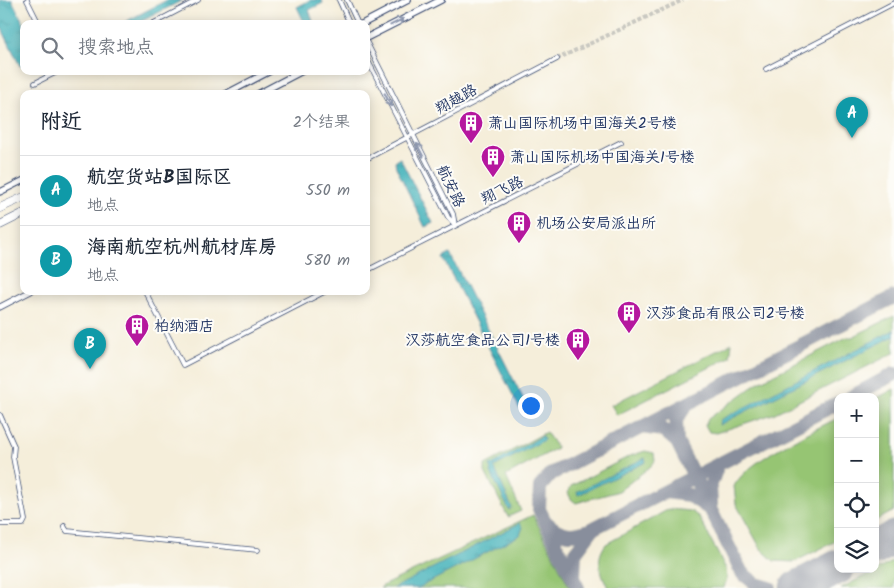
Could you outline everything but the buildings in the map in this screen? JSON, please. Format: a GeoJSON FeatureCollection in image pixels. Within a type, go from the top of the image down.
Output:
{"type":"FeatureCollection","features":[{"type":"Feature","properties":{"kind":"highway"},"geometry":{"type":"LineString","coordinates":[[0,208],[20,199]]}},
{"type":"Feature","properties":{"kind":"highway"},"geometry":{"type":"LineString","coordinates":[[0,225],[20,215]]}},
{"type":"Feature","properties":{"kind":"main road"},"geometry":{"type":"LineString","coordinates":[[370,20],[408,0]]}},
{"type":"Feature","properties":{"kind":"main road"},"geometry":{"type":"LineString","coordinates":[[370,37],[441,0]]}},
{"type":"Feature","properties":{"kind":"main road"},"geometry":{"type":"LineString","coordinates":[[234,90],[262,75]]}},
{"type":"Feature","properties":{"kind":"main road"},"geometry":{"type":"LineString","coordinates":[[266,90],[294,75]]}},
{"type":"Feature","properties":{"kind":"street"},"geometry":{"type":"LineString","coordinates":[[27,0],[36,20]]}},
{"type":"Feature","properties":{"kind":"street"},"geometry":{"type":"LineString","coordinates":[[160,20],[198,0]]}},
{"type":"Feature","properties":{"kind":"street"},"geometry":{"type":"LineString","coordinates":[[339,0],[348,20]]}},
{"type":"Feature","properties":{"kind":"street"},"geometry":{"type":"LineString","coordinates":[[347,0],[356,20]]}},
{"type":"Feature","properties":{"kind":"street"},"geometry":{"type":"LineString","coordinates":[[766,69],[894,3]]}},
{"type":"Feature","properties":{"kind":"street","name":"航安路"},"geometry":{"type":"LineString","coordinates":[[370,47],[453,214],[455,226]]}},
{"type":"Feature","properties":{"kind":"street","name":"翔越路"},"geometry":{"type":"LineString","coordinates":[[370,157],[557,59]]}},
{"type":"Feature","properties":{"kind":"street","name":"航安路"},"geometry":{"type":"LineString","coordinates":[[370,65],[448,217],[455,226]]}},
{"type":"Feature","properties":{"kind":"street"},"geometry":{"type":"LineString","coordinates":[[35,83],[51,75]]}},
{"type":"Feature","properties":{"kind":"street","name":"翔飞路"},"geometry":{"type":"LineString","coordinates":[[370,269],[621,142]]}},
{"type":"Feature","properties":{"kind":"street"},"geometry":{"type":"LineString","coordinates":[[0,192],[20,182]]}},
{"type":"Feature","properties":{"kind":"street"},"geometry":{"type":"LineString","coordinates":[[0,307],[23,295]]}},
{"type":"Feature","properties":{"kind":"street"},"geometry":{"type":"LineString","coordinates":[[147,295],[183,365],[318,295]]}},
{"type":"Feature","properties":{"kind":"street"},"geometry":{"type":"LineString","coordinates":[[0,415],[14,446],[13,457],[25,520],[23,524],[14,526],[0,524]]}},
{"type":"Feature","properties":{"kind":"street"},"geometry":{"type":"LineString","coordinates":[[64,526],[67,531],[258,550]]}},
{"type":"Feature","properties":{"kind":"green space"},"geometry":{"type":"Polygon","coordinates":[[[894,316],[894,353],[773,414],[716,433],[709,432],[705,425],[708,419],[759,382],[847,337],[852,337],[894,316]]]}},
{"type":"Feature","properties":{"kind":"green space"},"geometry":{"type":"Polygon","coordinates":[[[732,343],[730,357],[617,415],[611,405],[732,343]]]}},
{"type":"Feature","properties":{"kind":"green space"},"geometry":{"type":"Polygon","coordinates":[[[894,389],[894,511],[879,519],[879,438],[879,397],[894,389]]]}},
{"type":"Feature","properties":{"kind":"green space"},"geometry":{"type":"Polygon","coordinates":[[[834,420],[834,542],[794,562],[774,561],[761,549],[736,504],[734,486],[752,466],[796,439],[834,420]]]}},
{"type":"Feature","properties":{"kind":"green space"},"geometry":{"type":"Polygon","coordinates":[[[546,432],[557,448],[506,476],[521,511],[508,517],[485,472],[485,465],[546,432]]]}},
{"type":"Feature","properties":{"kind":"green space"},"geometry":{"type":"Polygon","coordinates":[[[645,451],[654,453],[655,461],[619,491],[576,503],[571,499],[568,493],[571,486],[630,456],[645,451]]]}},
{"type":"Feature","properties":{"kind":"green space"},"geometry":{"type":"Polygon","coordinates":[[[669,509],[691,511],[699,517],[726,569],[727,578],[724,588],[608,588],[600,566],[600,555],[606,544],[669,509]]]}},
{"type":"Feature","properties":{"kind":"green space"},"geometry":{"type":"Polygon","coordinates":[[[533,515],[570,588],[380,588],[384,585],[533,515]]]}},
{"type":"Feature","properties":{"kind":"green space"},"geometry":{"type":"Polygon","coordinates":[[[894,561],[894,588],[841,588],[870,573],[879,573],[879,569],[894,561]]]}},
{"type":"Feature","properties":{"kind":"water"},"geometry":{"type":"Polygon","coordinates":[[[0,0],[12,0],[22,20],[20,20],[20,66],[0,25],[0,0]]]}},
{"type":"Feature","properties":{"kind":"water"},"geometry":{"type":"Polygon","coordinates":[[[167,0],[183,0],[144,20],[129,20],[167,0]]]}},
{"type":"Feature","properties":{"kind":"water"},"geometry":{"type":"Polygon","coordinates":[[[310,0],[322,0],[323,3],[309,10],[313,20],[303,20],[297,7],[310,0]]]}},
{"type":"Feature","properties":{"kind":"water"},"geometry":{"type":"Polygon","coordinates":[[[400,158],[433,223],[425,227],[396,167],[395,161],[400,158]]]}},
{"type":"Feature","properties":{"kind":"water"},"geometry":{"type":"Polygon","coordinates":[[[450,254],[531,414],[524,417],[443,258],[450,254]]]}},
{"type":"Feature","properties":{"kind":"water"},"geometry":{"type":"Polygon","coordinates":[[[894,330],[894,336],[719,425],[720,420],[894,330]]]}},
{"type":"Feature","properties":{"kind":"water"},"geometry":{"type":"Polygon","coordinates":[[[542,436],[544,440],[494,467],[512,508],[509,510],[491,473],[490,466],[542,436]]]}},
{"type":"Feature","properties":{"kind":"water"},"geometry":{"type":"Polygon","coordinates":[[[645,458],[646,462],[578,495],[577,492],[645,458]]]}},
{"type":"Feature","properties":{"kind":"water"},"geometry":{"type":"Polygon","coordinates":[[[520,523],[523,527],[520,535],[418,588],[394,588],[520,523]]]}},
{"type":"Feature","properties":{"kind":"taxiway"},"geometry":{"type":"LineString","coordinates":[[578,588],[539,509],[540,487],[551,474],[894,297]]}},
{"type":"Feature","properties":{"kind":"taxiway"},"geometry":{"type":"LineString","coordinates":[[858,393],[894,374]]}},
{"type":"Feature","properties":{"kind":"taxiway"},"geometry":{"type":"LineString","coordinates":[[687,404],[676,420],[677,442],[742,573],[756,584],[770,588]]}},
{"type":"Feature","properties":{"kind":"taxiway"},"geometry":{"type":"LineString","coordinates":[[546,522],[562,533],[568,534],[592,529],[834,405]]}},
{"type":"Feature","properties":{"kind":"taxiway"},"geometry":{"type":"LineString","coordinates":[[641,427],[663,430],[677,442]]}},
{"type":"Feature","properties":{"kind":"taxiway"},"geometry":{"type":"LineString","coordinates":[[711,504],[710,487],[718,464]]}},
{"type":"Feature","properties":{"kind":"taxiway"},"geometry":{"type":"LineString","coordinates":[[665,492],[689,495],[708,508]]}},
{"type":"Feature","properties":{"kind":"taxiway"},"geometry":{"type":"LineString","coordinates":[[574,575],[575,553],[592,530]]}},
{"type":"Feature","properties":{"kind":"runway"},"geometry":{"type":"LineString","coordinates":[[879,546],[894,538]]}},
{"type":"Feature","properties":{"kind":"runway"},"geometry":{"type":"LineString","coordinates":[[797,588],[834,569]]}},
{"type":"Feature","properties":{"kind":"tunnel"},"geometry":{"type":"LineString","coordinates":[[557,59],[683,0]]}},
{"type":"Feature","properties":{"kind":"place","name":"航空货站B国际区"},"geometry":{"type":"Point","coordinates":[852,138]}},
{"type":"Feature","properties":{"kind":"place","name":"萧山国际机场中国海关2号楼"},"geometry":{"type":"Point","coordinates":[471,144]}},
{"type":"Feature","properties":{"kind":"place","name":"萧山国际机场中国海关1号楼"},"geometry":{"type":"Point","coordinates":[493,178]}},
{"type":"Feature","properties":{"kind":"place","name":"机场公安局派出所"},"geometry":{"type":"Point","coordinates":[519,244]}},
{"type":"Feature","properties":{"kind":"place","name":"汉莎食品有限公司2号楼"},"geometry":{"type":"Point","coordinates":[629,334]}},
{"type":"Feature","properties":{"kind":"place","name":"柏纳酒店"},"geometry":{"type":"Point","coordinates":[137,347]}},
{"type":"Feature","properties":{"kind":"place","name":"汉莎航空食品公司1号楼"},"geometry":{"type":"Point","coordinates":[578,361]}},
{"type":"Feature","properties":{"kind":"place","name":"海南航空杭州航材库房"},"geometry":{"type":"Point","coordinates":[90,369]}}]}
